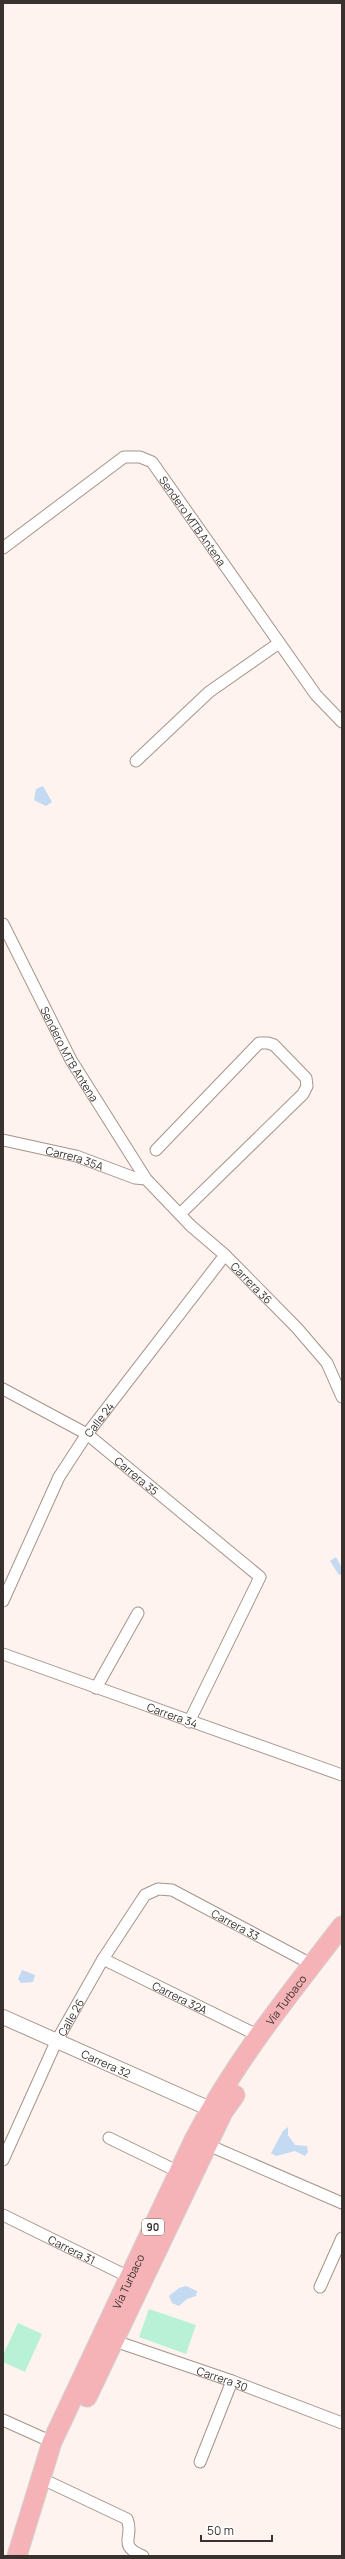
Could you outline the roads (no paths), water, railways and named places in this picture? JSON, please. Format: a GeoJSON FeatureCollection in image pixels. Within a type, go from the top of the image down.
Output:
{"type":"FeatureCollection","features":[{"type":"Feature","properties":{"kind":"highway","name":"Vía Turbaco"},"geometry":{"type":"LineString","coordinates":[[135,2280],[179,2172],[210,2109],[257,2035],[342,1926]]}},
{"type":"Feature","properties":{"kind":"highway","name":"Vía Turbaco"},"geometry":{"type":"LineString","coordinates":[[17,2556],[52,2442],[107,2338],[135,2280],[208,2145],[223,2112],[269,2041],[342,1947]]}},
{"type":"Feature","properties":{"kind":"highway","name":"Vía Turbaco"},"geometry":{"type":"LineString","coordinates":[[28,2556],[50,2483],[107,2338]]}},
{"type":"Feature","properties":{"kind":"street","name":"Sendero MTB Antena"},"geometry":{"type":"LineString","coordinates":[[3,548],[124,457],[140,457],[152,462],[316,694],[342,722]]}},
{"type":"Feature","properties":{"kind":"street"},"geometry":{"type":"LineString","coordinates":[[136,760],[209,692],[279,643]]}},
{"type":"Feature","properties":{"kind":"street","name":"Sendero MTB Antena"},"geometry":{"type":"LineString","coordinates":[[3,924],[71,1060],[146,1179]]}},
{"type":"Feature","properties":{"kind":"street"},"geometry":{"type":"LineString","coordinates":[[156,1150],[260,1043],[274,1045],[306,1078],[307,1086],[303,1094],[180,1214]]}},
{"type":"Feature","properties":{"kind":"street","name":"Carrera 35A"},"geometry":{"type":"LineString","coordinates":[[3,1140],[76,1156],[135,1178],[146,1179]]}},
{"type":"Feature","properties":{"kind":"street","name":"Carrera 36"},"geometry":{"type":"LineString","coordinates":[[146,1179],[180,1214],[225,1255],[297,1328],[327,1363],[342,1397]]}},
{"type":"Feature","properties":{"kind":"street","name":"Calle 24"},"geometry":{"type":"LineString","coordinates":[[3,1602],[59,1477],[87,1434],[225,1255]]}},
{"type":"Feature","properties":{"kind":"street","name":"Carrera 35"},"geometry":{"type":"LineString","coordinates":[[3,1389],[87,1434],[260,1577],[189,1722]]}},
{"type":"Feature","properties":{"kind":"street"},"geometry":{"type":"LineString","coordinates":[[96,1688],[138,1613]]}},
{"type":"Feature","properties":{"kind":"street","name":"Carrera 34"},"geometry":{"type":"LineString","coordinates":[[3,1654],[189,1722],[342,1775]]}},
{"type":"Feature","properties":{"kind":"street","name":"Calle 26"},"geometry":{"type":"LineString","coordinates":[[3,2160],[56,2042],[104,1959],[145,1895],[158,1889]]}},
{"type":"Feature","properties":{"kind":"street","name":"Carrera 33"},"geometry":{"type":"LineString","coordinates":[[158,1889],[172,1890],[313,1965]]}},
{"type":"Feature","properties":{"kind":"street","name":"Carrera 32A"},"geometry":{"type":"LineString","coordinates":[[104,1959],[257,2035]]}},
{"type":"Feature","properties":{"kind":"street","name":"Carrera 32"},"geometry":{"type":"LineString","coordinates":[[3,2017],[56,2042],[210,2109]]}},
{"type":"Feature","properties":{"kind":"street"},"geometry":{"type":"LineString","coordinates":[[109,2138],[179,2172]]}},
{"type":"Feature","properties":{"kind":"street"},"geometry":{"type":"LineString","coordinates":[[208,2145],[342,2204]]}},
{"type":"Feature","properties":{"kind":"street","name":"Carrera 31"},"geometry":{"type":"LineString","coordinates":[[3,2215],[135,2280]]}},
{"type":"Feature","properties":{"kind":"street"},"geometry":{"type":"LineString","coordinates":[[320,2287],[342,2238]]}},
{"type":"Feature","properties":{"kind":"street","name":"Carrera 30"},"geometry":{"type":"LineString","coordinates":[[107,2338],[232,2381],[342,2423]]}},
{"type":"Feature","properties":{"kind":"street"},"geometry":{"type":"LineString","coordinates":[[200,2462],[232,2381]]}},
{"type":"Feature","properties":{"kind":"street"},"geometry":{"type":"LineString","coordinates":[[3,2420],[52,2442]]}},
{"type":"Feature","properties":{"kind":"street"},"geometry":{"type":"LineString","coordinates":[[50,2483],[128,2518],[130,2524],[127,2544],[132,2551],[143,2556]]}},
{"type":"Feature","properties":{"kind":"water"},"geometry":{"type":"Polygon","coordinates":[[[43,786],[52,802],[46,806],[34,800],[36,789],[43,786]]]}},
{"type":"Feature","properties":{"kind":"water"},"geometry":{"type":"Polygon","coordinates":[[[336,1557],[342,1568],[342,1574],[339,1575],[330,1561],[336,1557]]]}},
{"type":"Feature","properties":{"kind":"water"},"geometry":{"type":"Polygon","coordinates":[[[22,1970],[35,1975],[33,1982],[21,1983],[18,1979],[22,1970]]]}},
{"type":"Feature","properties":{"kind":"water"},"geometry":{"type":"Polygon","coordinates":[[[288,2127],[288,2135],[295,2145],[307,2146],[308,2152],[305,2156],[295,2151],[276,2156],[271,2153],[283,2131],[288,2127]]]}},
{"type":"Feature","properties":{"kind":"water"},"geometry":{"type":"Polygon","coordinates":[[[186,2286],[197,2291],[196,2296],[187,2299],[179,2306],[172,2303],[169,2296],[179,2288],[186,2286]]]}}]}
